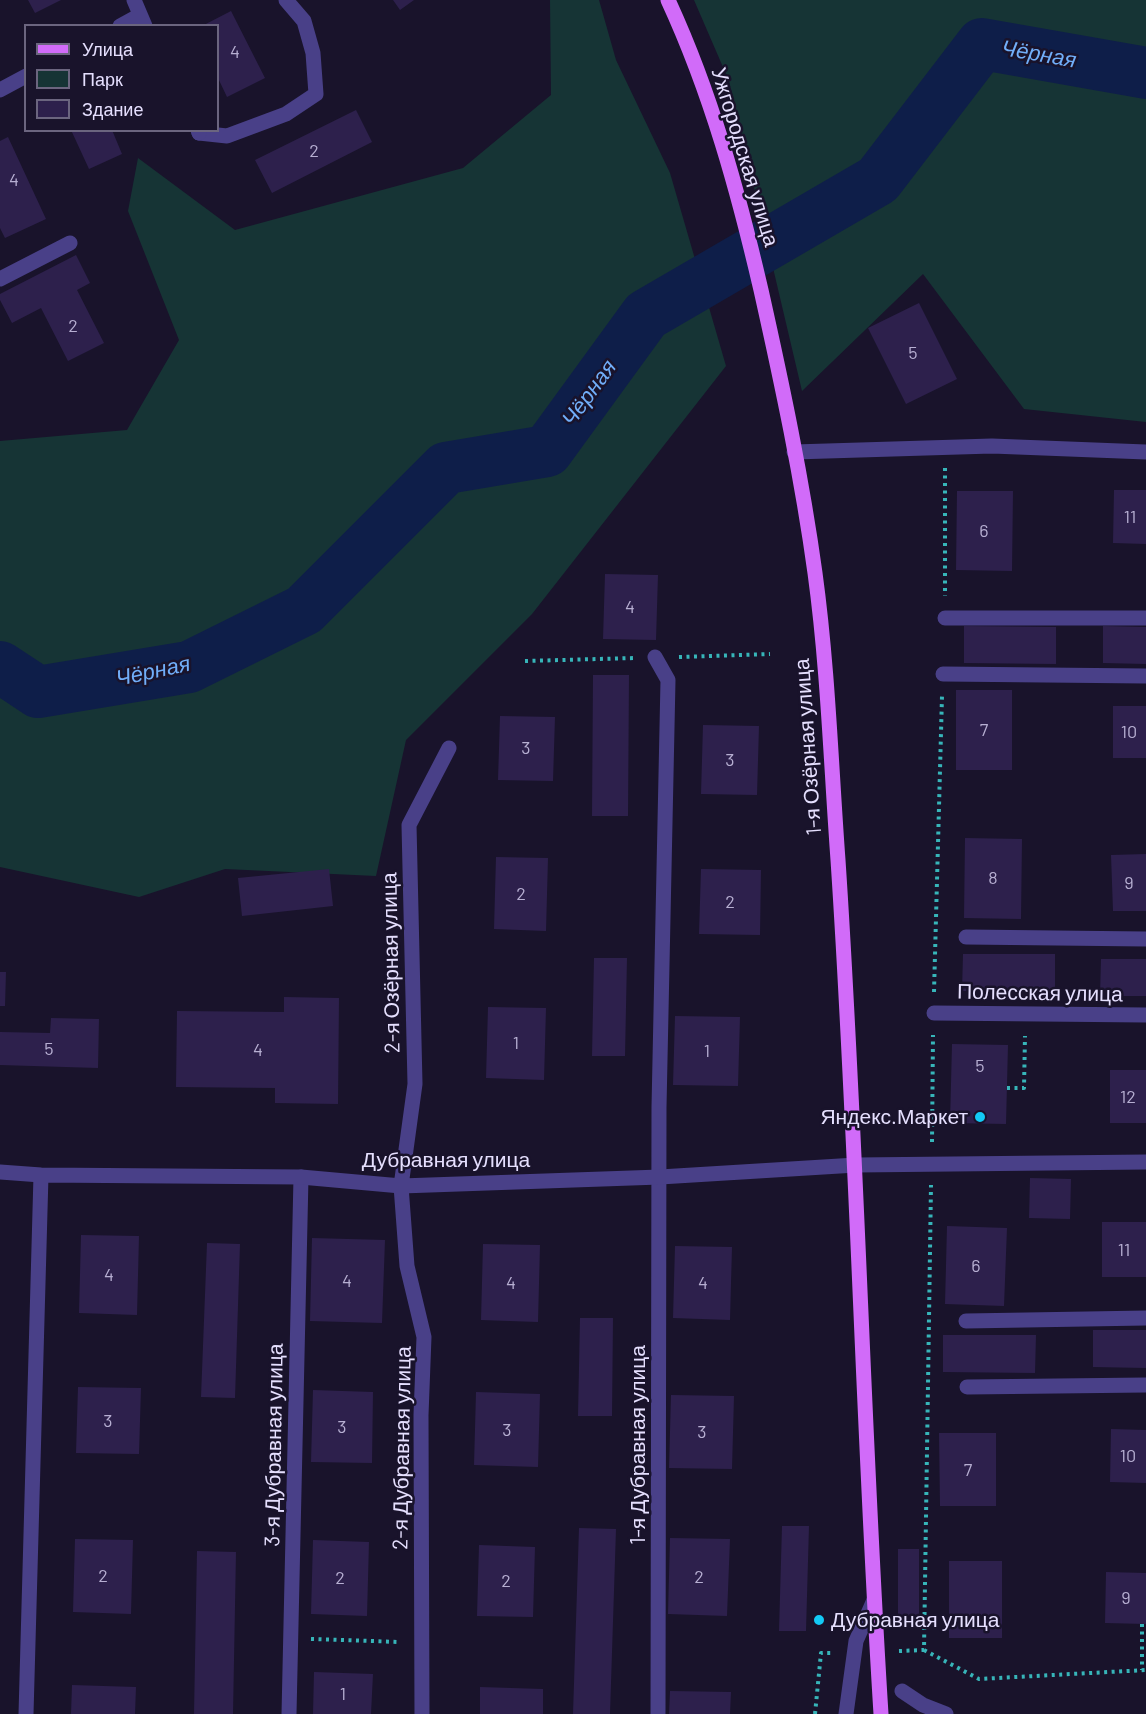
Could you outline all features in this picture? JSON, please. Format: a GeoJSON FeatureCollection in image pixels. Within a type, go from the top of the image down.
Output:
{"type":"FeatureCollection","features":[{"type":"Feature","properties":{"kind":"main road","name":"Ужгородская улица"},"geometry":{"type":"LineString","coordinates":[[668,0],[686,38],[720,132],[747,230],[770,329]]}},
{"type":"Feature","properties":{"kind":"main road","name":"1-я Озёрная улица"},"geometry":{"type":"LineString","coordinates":[[770,329],[815,574],[826,687],[856,1165]]}},
{"type":"Feature","properties":{"kind":"main road"},"geometry":{"type":"LineString","coordinates":[[856,1165],[874,1600],[881,1714]]}},
{"type":"Feature","properties":{"kind":"street"},"geometry":{"type":"LineString","coordinates":[[128,24],[143,20],[134,0]]}},
{"type":"Feature","properties":{"kind":"street"},"geometry":{"type":"LineString","coordinates":[[199,132],[227,136],[286,114],[316,94],[313,53],[304,21],[286,0]]}},
{"type":"Feature","properties":{"kind":"street"},"geometry":{"type":"LineString","coordinates":[[0,90],[24,77]]}},
{"type":"Feature","properties":{"kind":"street"},"geometry":{"type":"LineString","coordinates":[[0,279],[70,243]]}},
{"type":"Feature","properties":{"kind":"street"},"geometry":{"type":"LineString","coordinates":[[794,452],[992,446],[1146,452]]}},
{"type":"Feature","properties":{"kind":"street"},"geometry":{"type":"LineString","coordinates":[[945,618],[1146,618]]}},
{"type":"Feature","properties":{"kind":"street"},"geometry":{"type":"LineString","coordinates":[[655,657],[668,680],[662,881],[660,1177]]}},
{"type":"Feature","properties":{"kind":"street"},"geometry":{"type":"LineString","coordinates":[[943,674],[1146,676]]}},
{"type":"Feature","properties":{"kind":"street","name":"2-я Озёрная улица"},"geometry":{"type":"LineString","coordinates":[[401,1186],[415,1084],[409,825],[448,748]]}},
{"type":"Feature","properties":{"kind":"street"},"geometry":{"type":"LineString","coordinates":[[966,937],[1146,939]]}},
{"type":"Feature","properties":{"kind":"street","name":"Полесская улица"},"geometry":{"type":"LineString","coordinates":[[934,1013],[1146,1015]]}},
{"type":"Feature","properties":{"kind":"street","name":"Дубравная улица"},"geometry":{"type":"LineString","coordinates":[[0,1172],[41,1175],[301,1177],[401,1186],[660,1177],[856,1165],[1146,1162]]}},
{"type":"Feature","properties":{"kind":"street"},"geometry":{"type":"LineString","coordinates":[[26,1714],[41,1175]]}},
{"type":"Feature","properties":{"kind":"street","name":"3-я Дубравная улица"},"geometry":{"type":"LineString","coordinates":[[289,1714],[301,1177]]}},
{"type":"Feature","properties":{"kind":"street","name":"1-я Дубравная улица"},"geometry":{"type":"LineString","coordinates":[[658,1714],[660,1177]]}},
{"type":"Feature","properties":{"kind":"street","name":"2-я Дубравная улица"},"geometry":{"type":"LineString","coordinates":[[401,1186],[407,1266],[424,1336],[421,1415],[422,1714]]}},
{"type":"Feature","properties":{"kind":"street"},"geometry":{"type":"LineString","coordinates":[[966,1321],[1146,1318]]}},
{"type":"Feature","properties":{"kind":"street"},"geometry":{"type":"LineString","coordinates":[[968,1388],[1146,1385]]}},
{"type":"Feature","properties":{"kind":"street"},"geometry":{"type":"LineString","coordinates":[[846,1714],[853,1652],[874,1600]]}},
{"type":"Feature","properties":{"kind":"street"},"geometry":{"type":"LineString","coordinates":[[902,1691],[946,1714]]}},
{"type":"Feature","properties":{"kind":"path"},"geometry":{"type":"LineString","coordinates":[[945,448],[945,618]]}},
{"type":"Feature","properties":{"kind":"path"},"geometry":{"type":"LineString","coordinates":[[525,661],[770,654]]}},
{"type":"Feature","properties":{"kind":"path"},"geometry":{"type":"LineString","coordinates":[[924,1650],[931,1163],[943,674]]}},
{"type":"Feature","properties":{"kind":"path"},"geometry":{"type":"LineString","coordinates":[[1007,1088],[1024,1088],[1026,1014]]}},
{"type":"Feature","properties":{"kind":"path"},"geometry":{"type":"LineString","coordinates":[[877,1651],[924,1650],[979,1679],[1144,1670],[1142,1624]]}},
{"type":"Feature","properties":{"kind":"path"},"geometry":{"type":"LineString","coordinates":[[291,1639],[421,1643]]}},
{"type":"Feature","properties":{"kind":"path"},"geometry":{"type":"LineString","coordinates":[[815,1714],[821,1653],[853,1652]]}},
{"type":"Feature","properties":{"kind":"green space"},"geometry":{"type":"Polygon","coordinates":[[[550,0],[599,0],[616,60],[670,173],[726,366],[532,614],[406,740],[376,876],[225,869],[139,897],[0,867],[0,441],[127,430],[179,340],[128,211],[138,158],[235,230],[463,168],[551,95],[550,0]]]}},
{"type":"Feature","properties":{"kind":"green space"},"geometry":{"type":"Polygon","coordinates":[[[694,0],[1146,0],[1146,422],[1024,409],[923,274],[802,391],[729,81],[694,0]]]}},
{"type":"Feature","properties":{"kind":"building"},"geometry":{"type":"Polygon","coordinates":[[[28,0],[61,0],[35,13],[28,0]]]}},
{"type":"Feature","properties":{"kind":"building"},"geometry":{"type":"Polygon","coordinates":[[[393,0],[414,0],[400,10],[393,0]]]}},
{"type":"Feature","properties":{"kind":"building"},"geometry":{"type":"Polygon","coordinates":[[[231,11],[265,78],[227,97],[219,80],[219,24],[206,24],[231,11]]]}},
{"type":"Feature","properties":{"kind":"building"},"geometry":{"type":"Polygon","coordinates":[[[356,110],[372,142],[272,193],[255,160],[356,110]]]}},
{"type":"Feature","properties":{"kind":"building"},"geometry":{"type":"Polygon","coordinates":[[[72,132],[113,132],[122,154],[89,169],[72,132]]]}},
{"type":"Feature","properties":{"kind":"building"},"geometry":{"type":"Polygon","coordinates":[[[8,137],[46,219],[5,238],[0,228],[0,141],[8,137]]]}},
{"type":"Feature","properties":{"kind":"building"},"geometry":{"type":"Polygon","coordinates":[[[76,255],[90,283],[77,290],[104,343],[68,361],[41,308],[12,323],[0,300],[0,294],[76,255]]]}},
{"type":"Feature","properties":{"kind":"building"},"geometry":{"type":"Polygon","coordinates":[[[919,303],[957,379],[906,404],[868,328],[919,303]]]}},
{"type":"Feature","properties":{"kind":"building"},"geometry":{"type":"Polygon","coordinates":[[[1114,490],[1146,490],[1146,544],[1113,543],[1114,490]]]}},
{"type":"Feature","properties":{"kind":"building"},"geometry":{"type":"Polygon","coordinates":[[[957,491],[1013,491],[1012,571],[956,570],[957,491]]]}},
{"type":"Feature","properties":{"kind":"building"},"geometry":{"type":"Polygon","coordinates":[[[605,574],[658,575],[656,640],[603,639],[605,574]]]}},
{"type":"Feature","properties":{"kind":"building"},"geometry":{"type":"Polygon","coordinates":[[[964,626],[1056,627],[1056,664],[964,663],[964,626]]]}},
{"type":"Feature","properties":{"kind":"building"},"geometry":{"type":"Polygon","coordinates":[[[1103,626],[1146,627],[1146,664],[1103,663],[1103,626]]]}},
{"type":"Feature","properties":{"kind":"building"},"geometry":{"type":"Polygon","coordinates":[[[593,675],[629,675],[628,816],[592,816],[593,675]]]}},
{"type":"Feature","properties":{"kind":"building"},"geometry":{"type":"Polygon","coordinates":[[[956,690],[1012,690],[1012,770],[956,770],[956,690]]]}},
{"type":"Feature","properties":{"kind":"building"},"geometry":{"type":"Polygon","coordinates":[[[1113,706],[1146,706],[1146,758],[1113,758],[1113,706]]]}},
{"type":"Feature","properties":{"kind":"building"},"geometry":{"type":"Polygon","coordinates":[[[500,716],[555,717],[553,781],[498,780],[500,716]]]}},
{"type":"Feature","properties":{"kind":"building"},"geometry":{"type":"Polygon","coordinates":[[[703,725],[759,726],[757,795],[701,794],[703,725]]]}},
{"type":"Feature","properties":{"kind":"building"},"geometry":{"type":"Polygon","coordinates":[[[965,838],[1022,839],[1021,919],[964,918],[965,838]]]}},
{"type":"Feature","properties":{"kind":"building"},"geometry":{"type":"Polygon","coordinates":[[[1146,854],[1146,911],[1113,911],[1111,855],[1146,854]]]}},
{"type":"Feature","properties":{"kind":"building"},"geometry":{"type":"Polygon","coordinates":[[[496,857],[548,858],[546,931],[494,929],[496,857]]]}},
{"type":"Feature","properties":{"kind":"building"},"geometry":{"type":"Polygon","coordinates":[[[329,869],[333,906],[242,916],[238,878],[329,869]]]}},
{"type":"Feature","properties":{"kind":"building"},"geometry":{"type":"Polygon","coordinates":[[[701,869],[761,870],[760,935],[699,934],[701,869]]]}},
{"type":"Feature","properties":{"kind":"building"},"geometry":{"type":"Polygon","coordinates":[[[963,954],[1055,954],[1055,991],[962,991],[963,954]]]}},
{"type":"Feature","properties":{"kind":"building"},"geometry":{"type":"Polygon","coordinates":[[[594,958],[627,958],[625,1056],[592,1056],[594,958]]]}},
{"type":"Feature","properties":{"kind":"building"},"geometry":{"type":"Polygon","coordinates":[[[1101,959],[1146,959],[1146,996],[1100,996],[1101,959]]]}},
{"type":"Feature","properties":{"kind":"building"},"geometry":{"type":"Polygon","coordinates":[[[0,972],[6,972],[5,1006],[0,1006],[0,972]]]}},
{"type":"Feature","properties":{"kind":"building"},"geometry":{"type":"Polygon","coordinates":[[[284,997],[339,998],[338,1104],[275,1103],[275,1088],[176,1087],[177,1011],[284,1012],[284,997]]]}},
{"type":"Feature","properties":{"kind":"building"},"geometry":{"type":"Polygon","coordinates":[[[488,1007],[546,1008],[544,1080],[486,1078],[488,1007]]]}},
{"type":"Feature","properties":{"kind":"building"},"geometry":{"type":"Polygon","coordinates":[[[675,1016],[740,1017],[738,1086],[673,1085],[675,1016]]]}},
{"type":"Feature","properties":{"kind":"building"},"geometry":{"type":"Polygon","coordinates":[[[51,1018],[99,1019],[98,1068],[0,1065],[0,1032],[50,1033],[51,1018]]]}},
{"type":"Feature","properties":{"kind":"building"},"geometry":{"type":"Polygon","coordinates":[[[952,1044],[1008,1045],[1006,1124],[950,1123],[952,1044]]]}},
{"type":"Feature","properties":{"kind":"building"},"geometry":{"type":"Polygon","coordinates":[[[1110,1070],[1146,1070],[1146,1123],[1110,1123],[1110,1070]]]}},
{"type":"Feature","properties":{"kind":"building"},"geometry":{"type":"Polygon","coordinates":[[[1030,1178],[1071,1179],[1070,1219],[1029,1218],[1030,1178]]]}},
{"type":"Feature","properties":{"kind":"building"},"geometry":{"type":"Polygon","coordinates":[[[1102,1222],[1146,1222],[1146,1277],[1102,1277],[1102,1222]]]}},
{"type":"Feature","properties":{"kind":"building"},"geometry":{"type":"Polygon","coordinates":[[[947,1226],[1007,1228],[1004,1306],[945,1304],[947,1226]]]}},
{"type":"Feature","properties":{"kind":"building"},"geometry":{"type":"Polygon","coordinates":[[[81,1235],[139,1236],[137,1315],[79,1313],[81,1235]]]}},
{"type":"Feature","properties":{"kind":"building"},"geometry":{"type":"Polygon","coordinates":[[[312,1238],[385,1240],[382,1323],[310,1321],[312,1238]]]}},
{"type":"Feature","properties":{"kind":"building"},"geometry":{"type":"Polygon","coordinates":[[[207,1243],[240,1244],[235,1398],[201,1397],[207,1243]]]}},
{"type":"Feature","properties":{"kind":"building"},"geometry":{"type":"Polygon","coordinates":[[[483,1244],[540,1245],[538,1322],[481,1320],[483,1244]]]}},
{"type":"Feature","properties":{"kind":"building"},"geometry":{"type":"Polygon","coordinates":[[[675,1246],[732,1247],[730,1320],[673,1318],[675,1246]]]}},
{"type":"Feature","properties":{"kind":"building"},"geometry":{"type":"Polygon","coordinates":[[[580,1318],[613,1318],[612,1416],[578,1416],[580,1318]]]}},
{"type":"Feature","properties":{"kind":"building"},"geometry":{"type":"Polygon","coordinates":[[[1093,1330],[1146,1330],[1146,1368],[1093,1367],[1093,1330]]]}},
{"type":"Feature","properties":{"kind":"building"},"geometry":{"type":"Polygon","coordinates":[[[943,1335],[1036,1335],[1035,1373],[943,1372],[943,1335]]]}},
{"type":"Feature","properties":{"kind":"building"},"geometry":{"type":"Polygon","coordinates":[[[78,1387],[141,1388],[139,1454],[76,1453],[78,1387]]]}},
{"type":"Feature","properties":{"kind":"building"},"geometry":{"type":"Polygon","coordinates":[[[313,1390],[373,1392],[372,1463],[311,1462],[313,1390]]]}},
{"type":"Feature","properties":{"kind":"building"},"geometry":{"type":"Polygon","coordinates":[[[476,1392],[540,1394],[538,1467],[474,1465],[476,1392]]]}},
{"type":"Feature","properties":{"kind":"building"},"geometry":{"type":"Polygon","coordinates":[[[671,1395],[734,1396],[732,1469],[669,1468],[671,1395]]]}},
{"type":"Feature","properties":{"kind":"building"},"geometry":{"type":"Polygon","coordinates":[[[1111,1429],[1146,1430],[1146,1483],[1110,1482],[1111,1429]]]}},
{"type":"Feature","properties":{"kind":"building"},"geometry":{"type":"Polygon","coordinates":[[[939,1433],[996,1433],[996,1506],[940,1506],[939,1433]]]}},
{"type":"Feature","properties":{"kind":"building"},"geometry":{"type":"Polygon","coordinates":[[[782,1526],[809,1526],[806,1631],[779,1631],[782,1526]]]}},
{"type":"Feature","properties":{"kind":"building"},"geometry":{"type":"Polygon","coordinates":[[[579,1528],[616,1529],[610,1714],[573,1714],[579,1528]]]}},
{"type":"Feature","properties":{"kind":"building"},"geometry":{"type":"Polygon","coordinates":[[[670,1538],[730,1539],[727,1616],[668,1614],[670,1538]]]}},
{"type":"Feature","properties":{"kind":"building"},"geometry":{"type":"Polygon","coordinates":[[[75,1539],[133,1540],[131,1614],[73,1612],[75,1539]]]}},
{"type":"Feature","properties":{"kind":"building"},"geometry":{"type":"Polygon","coordinates":[[[313,1540],[369,1542],[367,1616],[311,1614],[313,1540]]]}},
{"type":"Feature","properties":{"kind":"building"},"geometry":{"type":"Polygon","coordinates":[[[479,1545],[535,1547],[533,1617],[477,1616],[479,1545]]]}},
{"type":"Feature","properties":{"kind":"building"},"geometry":{"type":"Polygon","coordinates":[[[898,1549],[919,1549],[919,1616],[898,1616],[898,1549]]]}},
{"type":"Feature","properties":{"kind":"building"},"geometry":{"type":"Polygon","coordinates":[[[197,1551],[236,1552],[233,1714],[194,1714],[197,1551]]]}},
{"type":"Feature","properties":{"kind":"building"},"geometry":{"type":"Polygon","coordinates":[[[949,1561],[1002,1561],[1002,1638],[949,1638],[949,1561]]]}},
{"type":"Feature","properties":{"kind":"building"},"geometry":{"type":"Polygon","coordinates":[[[1106,1572],[1146,1573],[1146,1624],[1105,1623],[1106,1572]]]}},
{"type":"Feature","properties":{"kind":"building"},"geometry":{"type":"Polygon","coordinates":[[[314,1672],[373,1674],[371,1714],[313,1714],[314,1672]]]}},
{"type":"Feature","properties":{"kind":"building"},"geometry":{"type":"Polygon","coordinates":[[[72,1685],[136,1687],[135,1714],[71,1714],[72,1685]]]}},
{"type":"Feature","properties":{"kind":"building"},"geometry":{"type":"Polygon","coordinates":[[[480,1687],[543,1689],[543,1714],[480,1714],[480,1687]]]}},
{"type":"Feature","properties":{"kind":"building"},"geometry":{"type":"Polygon","coordinates":[[[670,1691],[731,1692],[730,1714],[669,1714],[670,1691]]]}},
{"type":"Feature","properties":{"kind":"waterway","name":"Чёрная"},"geometry":{"type":"LineString","coordinates":[[0,667],[38,692],[189,667],[304,610],[446,468],[547,451],[646,315],[878,180],[982,44],[1146,73]]}},
{"type":"Feature","properties":{"kind":"place","name":"Яндекс.Маркет"},"geometry":{"type":"Point","coordinates":[980,1117]}},
{"type":"Feature","properties":{"kind":"place","name":"Дубравная улица"},"geometry":{"type":"Point","coordinates":[819,1620]}}]}
